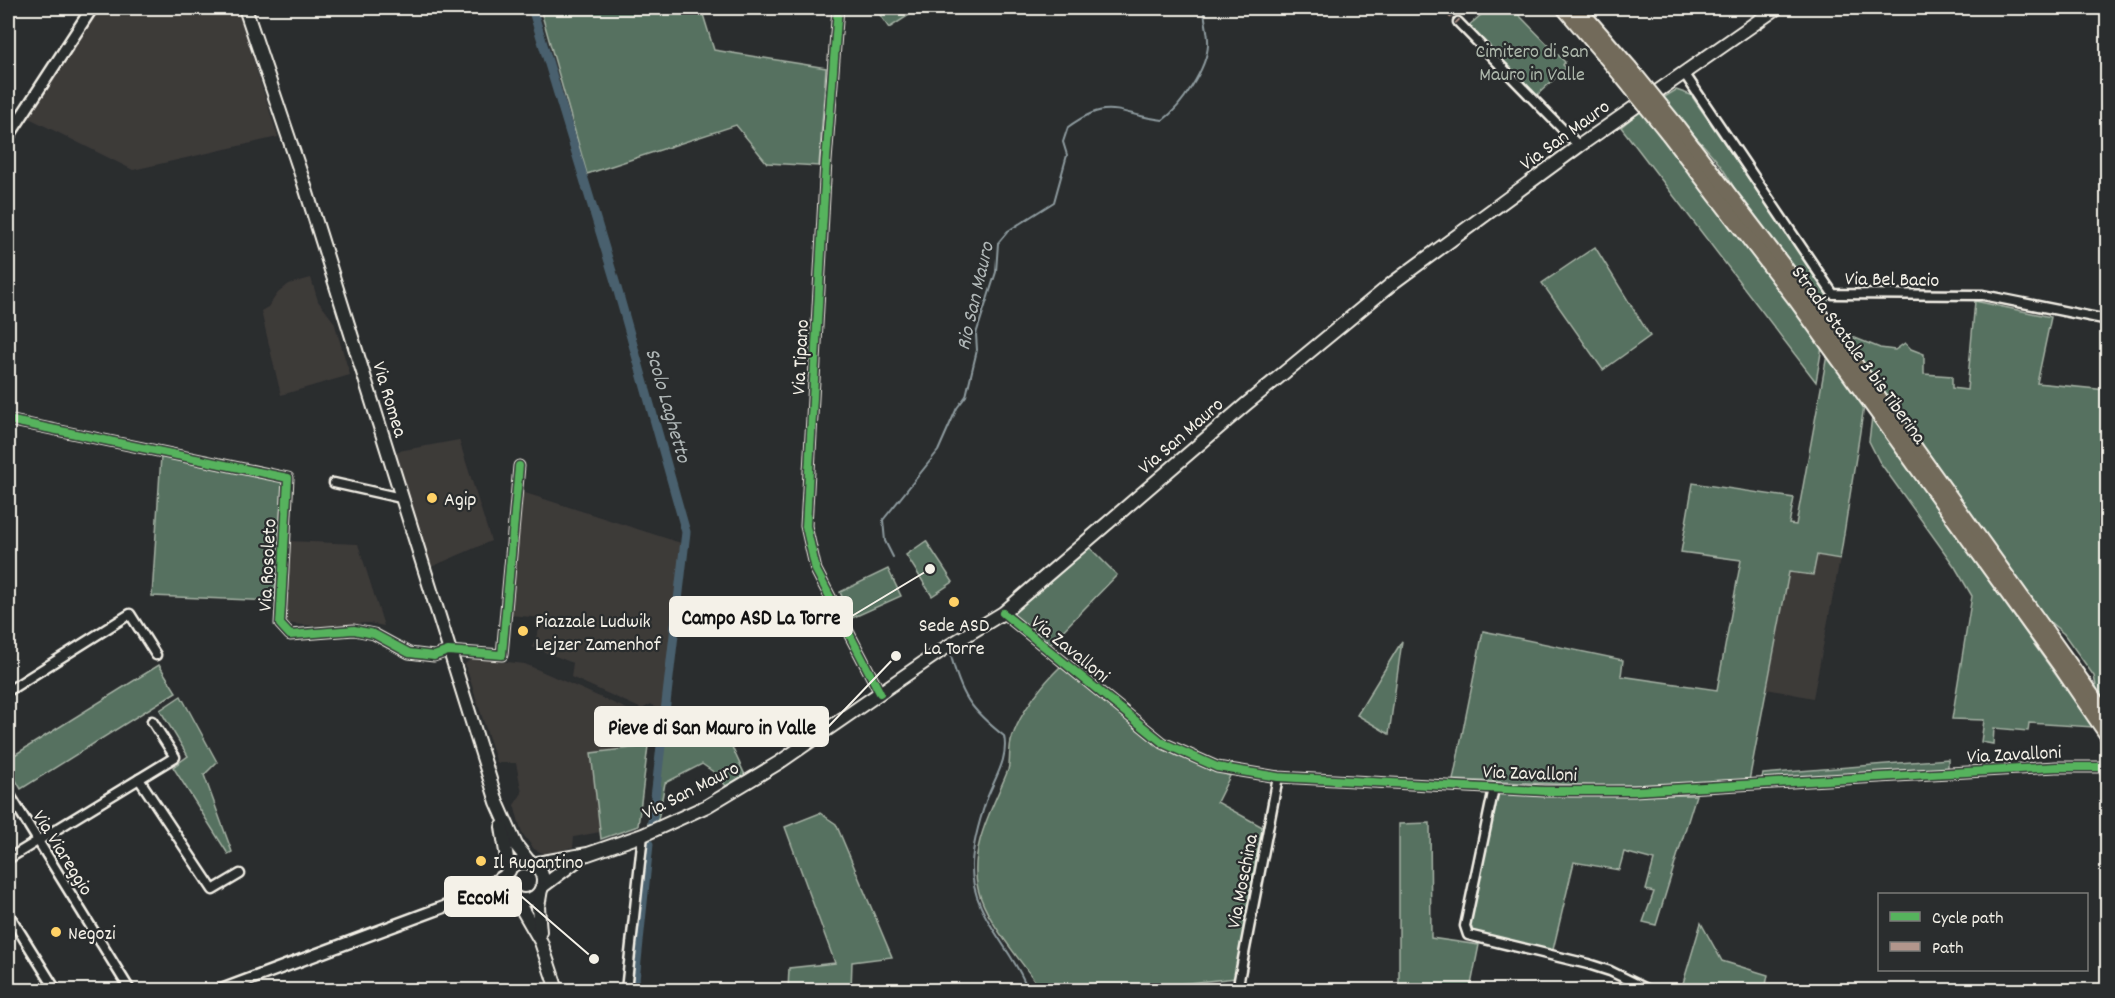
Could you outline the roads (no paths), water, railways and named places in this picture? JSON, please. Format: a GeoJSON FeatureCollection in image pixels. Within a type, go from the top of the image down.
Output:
{"type":"FeatureCollection","features":[{"type":"Feature","properties":{"kind":"highway","name":"Strada Statale 3 bis Tiberina"},"geometry":{"type":"LineString","coordinates":[[1564,8],[1625,71]]}},
{"type":"Feature","properties":{"kind":"highway","name":"Strada Statale 3 bis Tiberina"},"geometry":{"type":"LineString","coordinates":[[1578,8],[1801,297],[2108,718]]}},
{"type":"Feature","properties":{"kind":"highway","name":"Strada Statale 3 bis Tiberina"},"geometry":{"type":"LineString","coordinates":[[1893,425],[2108,736]]}},
{"type":"Feature","properties":{"kind":"main road","name":"Via Romea"},"geometry":{"type":"LineString","coordinates":[[245,8],[302,177],[448,651],[497,802],[516,845],[531,863]]}},
{"type":"Feature","properties":{"kind":"main road","name":"Via San Mauro"},"geometry":{"type":"LineString","coordinates":[[531,863],[588,854],[643,835],[706,806],[780,762],[942,650],[1003,613],[1245,405],[1394,282],[1579,146],[1777,8]]}},
{"type":"Feature","properties":{"kind":"main road","name":"Via Romea"},"geometry":{"type":"LineString","coordinates":[[497,802],[508,872]]}},
{"type":"Feature","properties":{"kind":"main road","name":"Via San Mauro"},"geometry":{"type":"LineString","coordinates":[[542,887],[588,854]]}},
{"type":"Feature","properties":{"kind":"main road"},"geometry":{"type":"LineString","coordinates":[[541,942],[506,884],[508,872],[518,863],[531,863],[540,871],[542,887],[538,920],[541,942],[557,990]]}},
{"type":"Feature","properties":{"kind":"main road"},"geometry":{"type":"LineString","coordinates":[[513,896],[527,900],[542,887]]}},
{"type":"Feature","properties":{"kind":"street"},"geometry":{"type":"LineString","coordinates":[[8,137],[93,8]]}},
{"type":"Feature","properties":{"kind":"street","name":"Via Tipano"},"geometry":{"type":"LineString","coordinates":[[838,8],[826,173],[806,526],[816,570],[880,693]]}},
{"type":"Feature","properties":{"kind":"street"},"geometry":{"type":"LineString","coordinates":[[1458,22],[1579,146]]}},
{"type":"Feature","properties":{"kind":"street","name":"Via Bel Bacio"},"geometry":{"type":"LineString","coordinates":[[1684,73],[1833,294],[1983,295],[2108,320]]}},
{"type":"Feature","properties":{"kind":"street","name":"Via Rosoleto"},"geometry":{"type":"LineString","coordinates":[[8,420],[288,478],[280,624],[290,635],[354,630],[374,634],[409,653],[434,656],[448,651],[502,655],[519,466]]}},
{"type":"Feature","properties":{"kind":"street"},"geometry":{"type":"LineString","coordinates":[[334,483],[401,498]]}},
{"type":"Feature","properties":{"kind":"street","name":"Via Zavalloni"},"geometry":{"type":"LineString","coordinates":[[1003,613],[1164,743],[1217,767],[1278,777],[1494,788],[1634,791],[2056,767],[2108,767]]}},
{"type":"Feature","properties":{"kind":"street"},"geometry":{"type":"LineString","coordinates":[[8,691],[130,614],[156,655]]}},
{"type":"Feature","properties":{"kind":"street"},"geometry":{"type":"LineString","coordinates":[[8,859],[175,757],[152,721]]}},
{"type":"Feature","properties":{"kind":"street","name":"Via Moschina"},"geometry":{"type":"LineString","coordinates":[[1241,990],[1239,980],[1278,777]]}},
{"type":"Feature","properties":{"kind":"street"},"geometry":{"type":"LineString","coordinates":[[140,779],[213,890],[240,874]]}},
{"type":"Feature","properties":{"kind":"street"},"geometry":{"type":"LineString","coordinates":[[1494,788],[1465,926],[1468,935],[1588,964],[1610,971],[1649,990]]}},
{"type":"Feature","properties":{"kind":"street","name":"Via Viareggio"},"geometry":{"type":"LineString","coordinates":[[8,792],[130,990]]}},
{"type":"Feature","properties":{"kind":"street"},"geometry":{"type":"LineString","coordinates":[[626,990],[643,835]]}},
{"type":"Feature","properties":{"kind":"street"},"geometry":{"type":"LineString","coordinates":[[221,990],[468,898],[508,872]]}},
{"type":"Feature","properties":{"kind":"street"},"geometry":{"type":"LineString","coordinates":[[468,898],[513,896]]}},
{"type":"Feature","properties":{"kind":"street"},"geometry":{"type":"LineString","coordinates":[[8,913],[56,990]]}},
{"type":"Feature","properties":{"kind":"waterway","name":"Scolo Laghetto"},"geometry":{"type":"LineString","coordinates":[[532,8],[617,288],[686,532],[652,823]]}},
{"type":"Feature","properties":{"kind":"waterway","name":"Rio San Mauro"},"geometry":{"type":"LineString","coordinates":[[893,557],[885,541],[883,520],[938,451],[957,408],[966,396],[977,350],[976,334],[996,272],[998,243],[1008,231],[1054,202],[1067,155],[1063,142],[1068,127],[1095,112],[1105,110],[1163,120],[1170,114],[1192,86],[1207,54],[1208,40],[1204,8]]}},
{"type":"Feature","properties":{"kind":"waterway","name":"Rio San Mauro"},"geometry":{"type":"LineString","coordinates":[[950,652],[958,680],[968,700],[983,718],[1004,736],[1003,761],[986,801],[975,840],[972,863],[973,882],[978,899],[993,930],[1021,974],[1028,990]]}},
{"type":"Feature","properties":{"kind":"waterway","name":"Scolo Laghetto"},"geometry":{"type":"LineString","coordinates":[[634,990],[649,844]]}},
{"type":"Feature","properties":{"kind":"place","name":"Agip"},"geometry":{"type":"Point","coordinates":[432,498]}},
{"type":"Feature","properties":{"kind":"place","name":"Campo ASD La Torre"},"geometry":{"type":"Point","coordinates":[930,569]}},
{"type":"Feature","properties":{"kind":"place","name":"Sede ASD La Torre"},"geometry":{"type":"Point","coordinates":[954,602]}},
{"type":"Feature","properties":{"kind":"place","name":"Piazzale Ludwik Lejzer Zamenhof"},"geometry":{"type":"Point","coordinates":[523,631]}},
{"type":"Feature","properties":{"kind":"place","name":"Pieve di San Mauro in Valle"},"geometry":{"type":"Point","coordinates":[896,656]}},
{"type":"Feature","properties":{"kind":"place","name":"Il Rugantino"},"geometry":{"type":"Point","coordinates":[481,861]}},
{"type":"Feature","properties":{"kind":"place","name":"Negozi"},"geometry":{"type":"Point","coordinates":[56,932]}},
{"type":"Feature","properties":{"kind":"place","name":"EccoMi"},"geometry":{"type":"Point","coordinates":[594,959]}},
{"type":"Feature","properties":{"kind":"park label","name":"Cimitero di San Mauro in Valle"},"geometry":{"type":"Point","coordinates":[1532,62]}}]}
